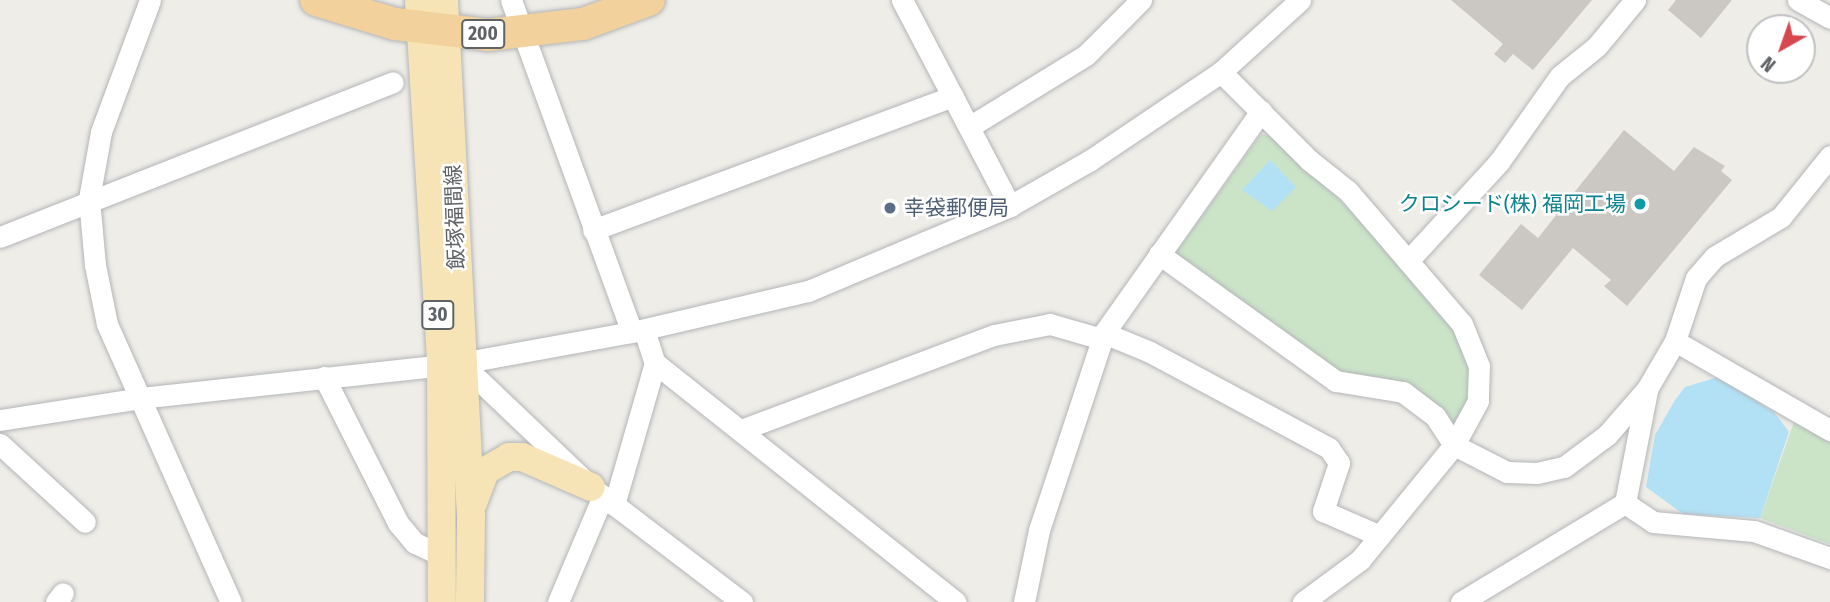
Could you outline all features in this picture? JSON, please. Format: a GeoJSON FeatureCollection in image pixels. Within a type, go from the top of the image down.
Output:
{"type":"FeatureCollection","features":[{"type":"Feature","properties":{"kind":"highway","name":"200"},"geometry":{"type":"LineString","coordinates":[[316,0],[524,34],[583,24],[649,0]]}},
{"type":"Feature","properties":{"kind":"main road","name":"飯塚福間線"},"geometry":{"type":"LineString","coordinates":[[443,0],[430,20],[451,364],[471,517],[470,602]]}},
{"type":"Feature","properties":{"kind":"main road","name":"飯塚福間線"},"geometry":{"type":"LineString","coordinates":[[442,602],[451,364]]}},
{"type":"Feature","properties":{"kind":"main road"},"geometry":{"type":"LineString","coordinates":[[471,517],[477,483],[485,471],[509,457],[522,457],[603,496]]}},
{"type":"Feature","properties":{"kind":"street"},"geometry":{"type":"LineString","coordinates":[[150,0],[102,132],[89,199],[107,324],[230,602]]}},
{"type":"Feature","properties":{"kind":"street"},"geometry":{"type":"LineString","coordinates":[[511,0],[593,230],[655,363],[955,602]]}},
{"type":"Feature","properties":{"kind":"street"},"geometry":{"type":"LineString","coordinates":[[902,0],[1010,206]]}},
{"type":"Feature","properties":{"kind":"street"},"geometry":{"type":"LineString","coordinates":[[970,127],[1086,55],[1141,0]]}},
{"type":"Feature","properties":{"kind":"street"},"geometry":{"type":"LineString","coordinates":[[0,420],[140,398],[451,364],[638,331],[808,291],[1010,206],[1148,125],[1221,72],[1300,0]]}},
{"type":"Feature","properties":{"kind":"street"},"geometry":{"type":"LineString","coordinates":[[1408,261],[1499,162],[1560,76],[1597,46],[1635,0]]}},
{"type":"Feature","properties":{"kind":"street"},"geometry":{"type":"LineString","coordinates":[[1798,0],[1830,18]]}},
{"type":"Feature","properties":{"kind":"street"},"geometry":{"type":"LineString","coordinates":[[1221,72],[1348,191],[1462,324],[1479,366],[1478,401],[1454,445],[1360,560],[1303,602]]}},
{"type":"Feature","properties":{"kind":"street"},"geometry":{"type":"LineString","coordinates":[[0,237],[89,199],[393,82]]}},
{"type":"Feature","properties":{"kind":"street"},"geometry":{"type":"LineString","coordinates":[[593,230],[953,96]]}},
{"type":"Feature","properties":{"kind":"street"},"geometry":{"type":"LineString","coordinates":[[1024,602],[1039,530],[1103,336],[1261,111]]}},
{"type":"Feature","properties":{"kind":"street"},"geometry":{"type":"LineString","coordinates":[[1159,254],[1336,381],[1403,392],[1435,416],[1454,445],[1507,472],[1537,474],[1564,467],[1607,435],[1647,389],[1675,341],[1696,278],[1714,257],[1781,217],[1830,156]]}},
{"type":"Feature","properties":{"kind":"street"},"geometry":{"type":"LineString","coordinates":[[741,429],[994,335],[1051,324],[1103,336],[1150,352],[1329,448],[1339,463],[1324,511],[1380,536]]}},
{"type":"Feature","properties":{"kind":"street"},"geometry":{"type":"LineString","coordinates":[[1675,341],[1830,430]]}},
{"type":"Feature","properties":{"kind":"street"},"geometry":{"type":"LineString","coordinates":[[558,602],[655,363]]}},
{"type":"Feature","properties":{"kind":"street"},"geometry":{"type":"LineString","coordinates":[[451,364],[603,496],[742,602]]}},
{"type":"Feature","properties":{"kind":"street"},"geometry":{"type":"LineString","coordinates":[[324,377],[398,523],[415,543],[443,556]]}},
{"type":"Feature","properties":{"kind":"street"},"geometry":{"type":"LineString","coordinates":[[1470,600],[1548,554],[1625,503],[1647,389]]}},
{"type":"Feature","properties":{"kind":"street"},"geometry":{"type":"LineString","coordinates":[[0,444],[85,522]]}},
{"type":"Feature","properties":{"kind":"street"},"geometry":{"type":"LineString","coordinates":[[1625,503],[1653,522],[1754,531],[1830,558]]}},
{"type":"Feature","properties":{"kind":"green space"},"geometry":{"type":"Polygon","coordinates":[[[1261,134],[1272,137],[1344,204],[1452,322],[1470,359],[1471,397],[1453,433],[1437,410],[1353,384],[1180,262],[1177,251],[1261,134]]]}},
{"type":"Feature","properties":{"kind":"green space"},"geometry":{"type":"Polygon","coordinates":[[[1794,422],[1830,441],[1830,544],[1760,518],[1794,422]]]}},
{"type":"Feature","properties":{"kind":"water"},"geometry":{"type":"Polygon","coordinates":[[[1270,160],[1296,187],[1272,211],[1242,190],[1270,160]]]}},
{"type":"Feature","properties":{"kind":"water"},"geometry":{"type":"Polygon","coordinates":[[[1718,377],[1774,412],[1789,432],[1760,518],[1683,514],[1646,487],[1655,435],[1675,400],[1685,387],[1718,377]]]}},
{"type":"Feature","properties":{"kind":"building"},"geometry":{"type":"Polygon","coordinates":[[[1451,0],[1592,0],[1533,70],[1513,54],[1505,63],[1494,54],[1503,44],[1451,0]]]}},
{"type":"Feature","properties":{"kind":"building"},"geometry":{"type":"Polygon","coordinates":[[[1676,0],[1732,0],[1701,38],[1668,10],[1676,0]]]}},
{"type":"Feature","properties":{"kind":"building","name":"クロシード(株) 福岡工場"},"geometry":{"type":"Polygon","coordinates":[[[1624,130],[1674,171],[1694,147],[1725,166],[1721,171],[1732,180],[1627,306],[1604,286],[1611,280],[1573,248],[1522,310],[1479,275],[1521,224],[1538,238],[1624,130]]]}},
{"type":"Feature","properties":{"kind":"place","name":"クロシード(株) 福岡工場"},"geometry":{"type":"Point","coordinates":[1640,204]}},
{"type":"Feature","properties":{"kind":"place","name":"幸袋郵便局"},"geometry":{"type":"Point","coordinates":[890,208]}}]}
